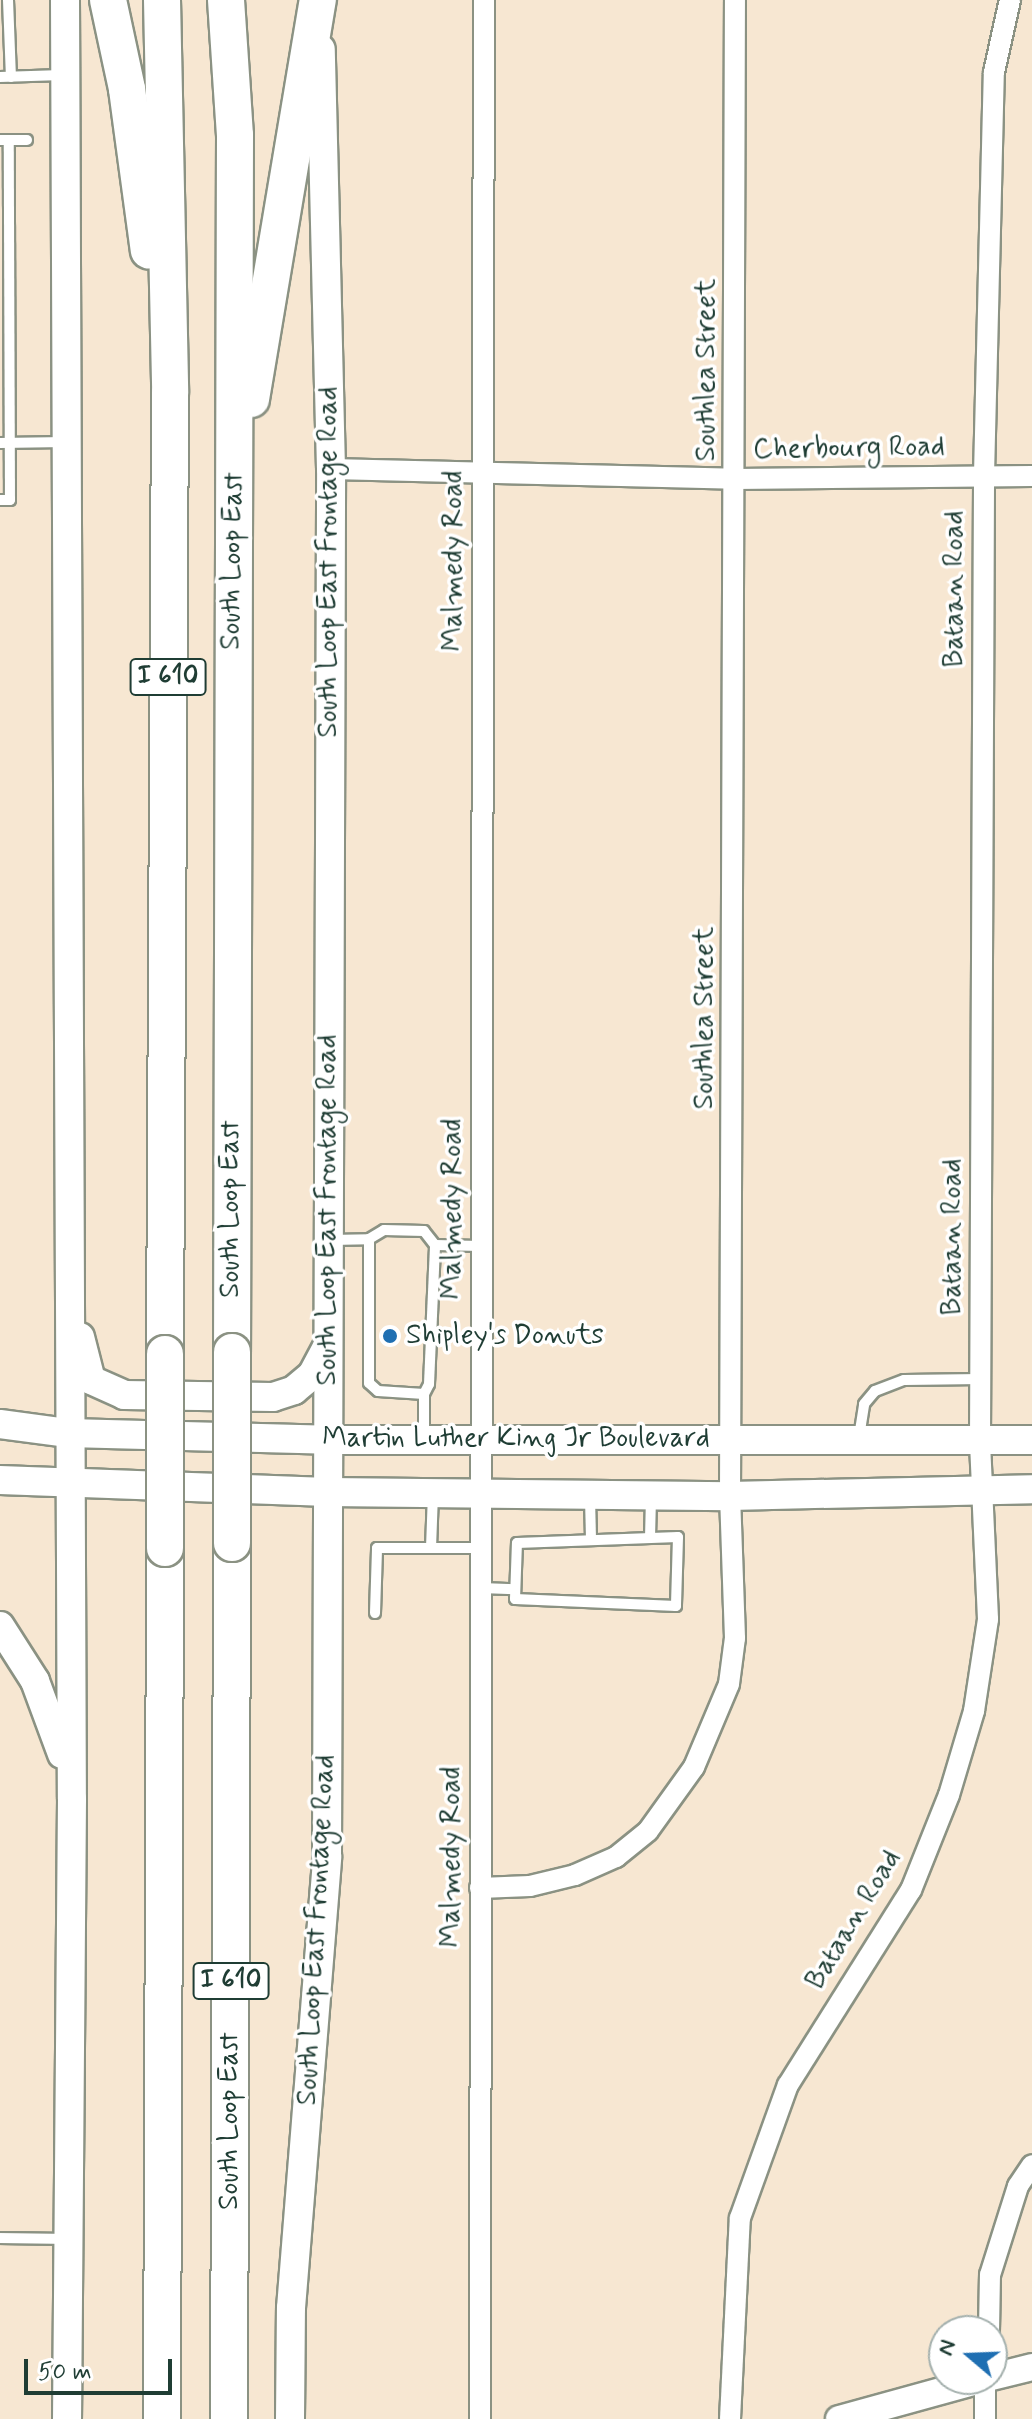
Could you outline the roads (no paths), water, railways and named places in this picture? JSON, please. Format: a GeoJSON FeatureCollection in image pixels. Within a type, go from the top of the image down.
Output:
{"type":"FeatureCollection","features":[{"type":"Feature","properties":{"kind":"highway"},"geometry":{"type":"LineString","coordinates":[[108,0],[127,89],[170,393]]}},
{"type":"Feature","properties":{"kind":"highway","name":"I 610"},"geometry":{"type":"LineString","coordinates":[[162,0],[170,393],[162,2419]]}},
{"type":"Feature","properties":{"kind":"highway","name":"South Loop East"},"geometry":{"type":"LineString","coordinates":[[226,0],[235,135],[229,2419]]}},
{"type":"Feature","properties":{"kind":"highway"},"geometry":{"type":"LineString","coordinates":[[234,503],[319,0]]}},
{"type":"Feature","properties":{"kind":"highway"},"geometry":{"type":"LineString","coordinates":[[153,2419],[161,2347]]}},
{"type":"Feature","properties":{"kind":"main road"},"geometry":{"type":"LineString","coordinates":[[65,0],[69,75],[68,1433],[72,1799],[67,2419]]}},
{"type":"Feature","properties":{"kind":"main road","name":"South Loop East Frontage Road"},"geometry":{"type":"LineString","coordinates":[[290,2419],[291,2308],[327,1856],[331,469],[319,0]]}},
{"type":"Feature","properties":{"kind":"main road"},"geometry":{"type":"LineString","coordinates":[[68,1137],[79,1179],[80,1347],[91,1380],[124,1395],[273,1397],[294,1390],[312,1375],[328,1345]]}},
{"type":"Feature","properties":{"kind":"main road","name":"Martin Luther King Jr Boulevard"},"geometry":{"type":"LineString","coordinates":[[0,1424],[68,1433],[328,1440],[1032,1440]]}},
{"type":"Feature","properties":{"kind":"main road","name":"Martin Luther King Jr Boulevard"},"geometry":{"type":"LineString","coordinates":[[0,1480],[69,1486],[328,1492],[730,1496],[1032,1489]]}},
{"type":"Feature","properties":{"kind":"main road"},"geometry":{"type":"LineString","coordinates":[[0,1626],[35,1681],[59,1741],[72,1799]]}},
{"type":"Feature","properties":{"kind":"street","name":"Malmedy Road"},"geometry":{"type":"LineString","coordinates":[[480,2419],[484,0]]}},
{"type":"Feature","properties":{"kind":"street","name":"Southlea Street"},"geometry":{"type":"LineString","coordinates":[[480,1888],[530,1886],[575,1875],[616,1857],[672,1802],[715,1725],[729,1684],[735,1638],[730,1496],[735,0]]}},
{"type":"Feature","properties":{"kind":"street","name":"Bataan Road"},"geometry":{"type":"LineString","coordinates":[[730,2419],[740,2218],[788,2085],[911,1890],[949,1795],[974,1711],[988,1619],[980,1440],[984,475],[994,72],[1010,0]]}},
{"type":"Feature","properties":{"kind":"street","name":"Cherbourg Road"},"geometry":{"type":"LineString","coordinates":[[331,469],[735,479],[1032,476]]}},
{"type":"Feature","properties":{"kind":"street"},"geometry":{"type":"LineString","coordinates":[[989,2315],[990,2275],[1018,2186],[1032,2165]]}},
{"type":"Feature","properties":{"kind":"street"},"geometry":{"type":"LineString","coordinates":[[1008,2373],[1032,2367]]}},
{"type":"Feature","properties":{"kind":"street"},"geometry":{"type":"LineString","coordinates":[[839,2419],[928,2394]]}},
{"type":"Feature","properties":{"kind":"street"},"geometry":{"type":"LineString","coordinates":[[984,2395],[985,2419]]}},
{"type":"Feature","properties":{"kind":"lane"},"geometry":{"type":"LineString","coordinates":[[8,0],[5,77],[69,75]]}},
{"type":"Feature","properties":{"kind":"lane"},"geometry":{"type":"LineString","coordinates":[[0,500],[10,500],[6,442],[4,140],[27,140]]}},
{"type":"Feature","properties":{"kind":"lane"},"geometry":{"type":"LineString","coordinates":[[6,442],[68,442]]}},
{"type":"Feature","properties":{"kind":"lane"},"geometry":{"type":"LineString","coordinates":[[328,1240],[369,1239],[384,1230],[424,1231],[435,1245],[429,1384],[424,1394],[424,1440]]}},
{"type":"Feature","properties":{"kind":"lane"},"geometry":{"type":"LineString","coordinates":[[369,1239],[369,1383],[378,1391],[424,1394]]}},
{"type":"Feature","properties":{"kind":"lane"},"geometry":{"type":"LineString","coordinates":[[435,1245],[481,1246]]}},
{"type":"Feature","properties":{"kind":"lane"},"geometry":{"type":"LineString","coordinates":[[859,1439],[864,1404],[875,1391],[904,1380],[981,1379]]}},
{"type":"Feature","properties":{"kind":"lane"},"geometry":{"type":"LineString","coordinates":[[431,1548],[433,1493]]}},
{"type":"Feature","properties":{"kind":"lane"},"geometry":{"type":"LineString","coordinates":[[590,1494],[591,1540]]}},
{"type":"Feature","properties":{"kind":"lane"},"geometry":{"type":"LineString","coordinates":[[650,1538],[651,1495]]}},
{"type":"Feature","properties":{"kind":"lane"},"geometry":{"type":"LineString","coordinates":[[678,1537],[676,1606],[515,1599],[517,1543],[591,1540],[678,1537]]}},
{"type":"Feature","properties":{"kind":"lane"},"geometry":{"type":"LineString","coordinates":[[375,1613],[377,1548],[481,1548]]}},
{"type":"Feature","properties":{"kind":"lane"},"geometry":{"type":"LineString","coordinates":[[481,1588],[515,1589]]}},
{"type":"Feature","properties":{"kind":"lane"},"geometry":{"type":"LineString","coordinates":[[0,2238],[68,2239]]}},
{"type":"Feature","properties":{"kind":"place","name":"Shipley's Donuts"},"geometry":{"type":"Point","coordinates":[390,1336]}}]}
